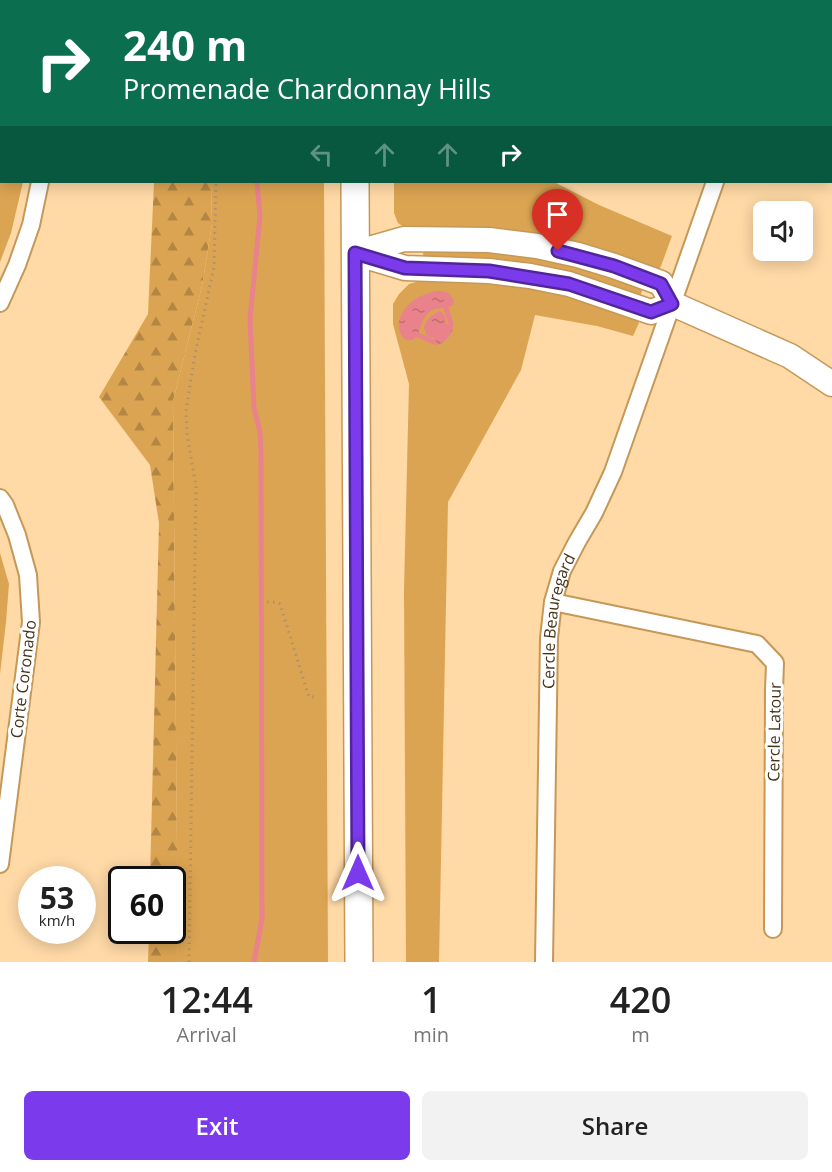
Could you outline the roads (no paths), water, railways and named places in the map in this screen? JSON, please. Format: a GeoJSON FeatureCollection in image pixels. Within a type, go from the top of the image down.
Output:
{"type":"FeatureCollection","features":[{"type":"Feature","properties":{"kind":"main road"},"geometry":{"type":"LineString","coordinates":[[355,183],[358,962]]}},
{"type":"Feature","properties":{"kind":"street"},"geometry":{"type":"LineString","coordinates":[[0,303],[31,225],[39,183]]}},
{"type":"Feature","properties":{"kind":"street","name":"Cercle Beauregard"},"geometry":{"type":"LineString","coordinates":[[544,962],[549,650],[553,602],[562,571],[594,513],[613,472],[715,183]]}},
{"type":"Feature","properties":{"kind":"street"},"geometry":{"type":"LineString","coordinates":[[355,253],[405,268],[489,271],[569,284],[651,312],[672,304],[790,356],[832,384]]}},
{"type":"Feature","properties":{"kind":"street","name":"Corte Coronado"},"geometry":{"type":"LineString","coordinates":[[0,498],[17,535],[28,574],[31,622],[0,864]]}},
{"type":"Feature","properties":{"kind":"street","name":"Cercle Latour"},"geometry":{"type":"LineString","coordinates":[[553,602],[757,644],[775,663],[773,928]]}},
{"type":"Feature","properties":{"kind":"water"},"geometry":{"type":"Polygon","coordinates":[[[437,291],[450,294],[454,301],[453,305],[427,314],[416,337],[410,340],[404,339],[399,326],[405,309],[418,298],[437,291]]]}},
{"type":"Feature","properties":{"kind":"water"},"geometry":{"type":"Polygon","coordinates":[[[440,311],[444,314],[447,325],[453,325],[453,328],[448,338],[436,345],[434,338],[427,336],[424,328],[429,318],[440,311]]]}},
{"type":"Feature","properties":{"kind":"waterway"},"geometry":{"type":"LineString","coordinates":[[254,962],[262,919],[261,452],[260,432],[254,408],[250,319],[260,216],[257,183]]}},
{"type":"Feature","properties":{"kind":"waterway"},"geometry":{"type":"LineString","coordinates":[[446,308],[451,324]]}},
{"type":"Feature","properties":{"kind":"waterway"},"geometry":{"type":"LineString","coordinates":[[418,335],[434,342]]}}]}
